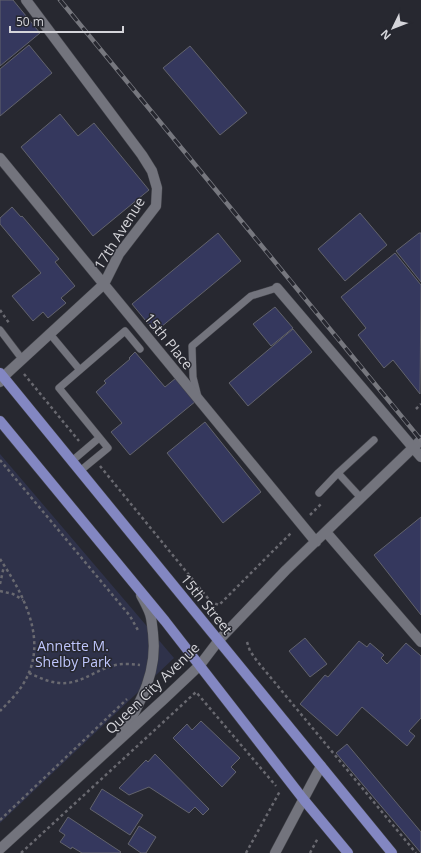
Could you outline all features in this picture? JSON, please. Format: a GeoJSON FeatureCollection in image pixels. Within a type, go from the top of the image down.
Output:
{"type":"FeatureCollection","features":[{"type":"Feature","properties":{"kind":"main road","name":"15th Street"},"geometry":{"type":"LineString","coordinates":[[1,377],[72,461],[392,853]]}},
{"type":"Feature","properties":{"kind":"main road"},"geometry":{"type":"LineString","coordinates":[[0,421],[200,665],[304,800],[348,853]]}},
{"type":"Feature","properties":{"kind":"street","name":"17th Avenue"},"geometry":{"type":"LineString","coordinates":[[1,377],[104,284],[119,254],[156,206],[157,188],[152,171],[142,155],[26,0]]}},
{"type":"Feature","properties":{"kind":"street","name":"15th Place"},"geometry":{"type":"LineString","coordinates":[[0,158],[200,403],[316,542]]}},
{"type":"Feature","properties":{"kind":"street"},"geometry":{"type":"LineString","coordinates":[[277,288],[417,444],[421,457]]}},
{"type":"Feature","properties":{"kind":"street","name":"Queen City Avenue"},"geometry":{"type":"LineString","coordinates":[[0,849],[200,665],[219,640],[326,532],[417,444]]}},
{"type":"Feature","properties":{"kind":"street"},"geometry":{"type":"LineString","coordinates":[[326,532],[421,642]]}},
{"type":"Feature","properties":{"kind":"street"},"geometry":{"type":"LineString","coordinates":[[121,738],[143,698],[150,676],[154,646],[151,615],[137,588]]}},
{"type":"Feature","properties":{"kind":"street"},"geometry":{"type":"LineString","coordinates":[[275,853],[321,766]]}},
{"type":"Feature","properties":{"kind":"lane"},"geometry":{"type":"LineString","coordinates":[[200,403],[193,377],[192,346],[251,296],[277,288]]}},
{"type":"Feature","properties":{"kind":"lane"},"geometry":{"type":"LineString","coordinates":[[0,330],[19,362]]}},
{"type":"Feature","properties":{"kind":"lane"},"geometry":{"type":"LineString","coordinates":[[80,471],[108,448],[59,388],[125,331],[140,349]]}},
{"type":"Feature","properties":{"kind":"lane"},"geometry":{"type":"LineString","coordinates":[[50,334],[80,370]]}},
{"type":"Feature","properties":{"kind":"lane"},"geometry":{"type":"LineString","coordinates":[[72,461],[99,438]]}},
{"type":"Feature","properties":{"kind":"lane"},"geometry":{"type":"LineString","coordinates":[[319,493],[338,473],[374,440]]}},
{"type":"Feature","properties":{"kind":"lane"},"geometry":{"type":"LineString","coordinates":[[338,473],[361,498]]}},
{"type":"Feature","properties":{"kind":"path"},"geometry":{"type":"LineString","coordinates":[[19,362],[86,450]]}},
{"type":"Feature","properties":{"kind":"path"},"geometry":{"type":"LineString","coordinates":[[416,409],[421,404]]}},
{"type":"Feature","properties":{"kind":"path"},"geometry":{"type":"LineString","coordinates":[[94,459],[211,602],[219,605],[323,502]]}},
{"type":"Feature","properties":{"kind":"path"},"geometry":{"type":"LineString","coordinates":[[0,460],[130,616],[141,636]]}},
{"type":"Feature","properties":{"kind":"path"},"geometry":{"type":"LineString","coordinates":[[0,559],[24,600],[30,617],[34,643],[29,673],[20,689],[0,711]]}},
{"type":"Feature","properties":{"kind":"path"},"geometry":{"type":"LineString","coordinates":[[0,584],[4,566]]}},
{"type":"Feature","properties":{"kind":"path"},"geometry":{"type":"LineString","coordinates":[[0,591],[13,594],[24,600]]}},
{"type":"Feature","properties":{"kind":"path"},"geometry":{"type":"LineString","coordinates":[[247,642],[250,651],[257,661],[416,853]]}},
{"type":"Feature","properties":{"kind":"path"},"geometry":{"type":"LineString","coordinates":[[29,673],[47,680],[64,682],[78,680],[111,666],[131,664],[144,665]]}},
{"type":"Feature","properties":{"kind":"path"},"geometry":{"type":"LineString","coordinates":[[21,853],[196,692],[297,812]]}},
{"type":"Feature","properties":{"kind":"path"},"geometry":{"type":"LineString","coordinates":[[0,820],[130,695]]}},
{"type":"Feature","properties":{"kind":"path"},"geometry":{"type":"LineString","coordinates":[[246,853],[280,791]]}},
{"type":"Feature","properties":{"kind":"path"},"geometry":{"type":"LineString","coordinates":[[314,833],[323,844]]}},
{"type":"Feature","properties":{"kind":"path"},"geometry":{"type":"LineString","coordinates":[[310,853],[318,838]]}},
{"type":"Feature","properties":{"kind":"green space","name":"Annette M. Shelby Park"},"geometry":{"type":"Polygon","coordinates":[[[0,454],[174,658],[0,823],[0,454]]]}},
{"type":"Feature","properties":{"kind":"building"},"geometry":{"type":"Polygon","coordinates":[[[0,0],[13,0],[40,33],[0,66],[0,0]]]}},
{"type":"Feature","properties":{"kind":"building"},"geometry":{"type":"Polygon","coordinates":[[[29,45],[52,73],[0,116],[0,69],[29,45]]]}},
{"type":"Feature","properties":{"kind":"building"},"geometry":{"type":"Polygon","coordinates":[[[190,46],[247,113],[220,135],[163,68],[190,46]]]}},
{"type":"Feature","properties":{"kind":"building"},"geometry":{"type":"Polygon","coordinates":[[[60,114],[78,136],[94,123],[149,190],[93,236],[21,147],[60,114]]]}},
{"type":"Feature","properties":{"kind":"building"},"geometry":{"type":"Polygon","coordinates":[[[12,207],[21,217],[22,216],[59,259],[55,262],[75,286],[61,298],[66,303],[48,318],[43,312],[33,321],[12,296],[41,273],[0,224],[0,218],[12,207]]]}},
{"type":"Feature","properties":{"kind":"building"},"geometry":{"type":"Polygon","coordinates":[[[360,213],[387,245],[345,281],[318,249],[360,213]]]}},
{"type":"Feature","properties":{"kind":"building"},"geometry":{"type":"Polygon","coordinates":[[[218,233],[241,261],[155,332],[132,304],[218,233]]]}},
{"type":"Feature","properties":{"kind":"building"},"geometry":{"type":"Polygon","coordinates":[[[421,233],[421,282],[396,251],[421,233]]]}},
{"type":"Feature","properties":{"kind":"building"},"geometry":{"type":"Polygon","coordinates":[[[395,253],[421,285],[420,394],[393,360],[384,368],[358,335],[366,328],[341,297],[395,253]]]}},
{"type":"Feature","properties":{"kind":"building"},"geometry":{"type":"Polygon","coordinates":[[[275,307],[293,328],[271,346],[253,324],[275,307]]]}},
{"type":"Feature","properties":{"kind":"building"},"geometry":{"type":"Polygon","coordinates":[[[293,329],[312,352],[248,406],[229,383],[293,329]]]}},
{"type":"Feature","properties":{"kind":"building"},"geometry":{"type":"Polygon","coordinates":[[[135,352],[165,387],[176,378],[196,401],[130,455],[111,432],[122,423],[96,392],[106,383],[104,381],[130,359],[129,358],[135,352]]]}},
{"type":"Feature","properties":{"kind":"building"},"geometry":{"type":"Polygon","coordinates":[[[205,422],[261,492],[223,523],[167,453],[205,422]]]}},
{"type":"Feature","properties":{"kind":"building"},"geometry":{"type":"Polygon","coordinates":[[[421,517],[421,615],[374,555],[421,517]]]}},
{"type":"Feature","properties":{"kind":"building"},"geometry":{"type":"Polygon","coordinates":[[[305,638],[327,664],[310,677],[289,651],[305,638]]]}},
{"type":"Feature","properties":{"kind":"building"},"geometry":{"type":"Polygon","coordinates":[[[359,641],[367,647],[370,643],[384,655],[381,658],[387,664],[406,643],[421,656],[421,718],[409,731],[415,736],[407,746],[362,707],[337,736],[300,704],[325,675],[328,677],[359,641]]]}},
{"type":"Feature","properties":{"kind":"building"},"geometry":{"type":"Polygon","coordinates":[[[201,721],[240,758],[231,767],[236,772],[222,787],[173,738],[187,724],[192,730],[201,721]]]}},
{"type":"Feature","properties":{"kind":"building"},"geometry":{"type":"Polygon","coordinates":[[[347,744],[421,832],[421,853],[336,753],[347,744]]]}},
{"type":"Feature","properties":{"kind":"building"},"geometry":{"type":"Polygon","coordinates":[[[155,754],[209,809],[203,815],[195,807],[189,813],[149,787],[129,795],[119,788],[146,760],[148,762],[155,754]]]}},
{"type":"Feature","properties":{"kind":"building"},"geometry":{"type":"Polygon","coordinates":[[[102,789],[143,815],[130,835],[90,809],[102,789]]]}},
{"type":"Feature","properties":{"kind":"building"},"geometry":{"type":"Polygon","coordinates":[[[68,817],[121,852],[82,853],[72,847],[71,849],[60,842],[65,835],[59,831],[68,817]]]}},
{"type":"Feature","properties":{"kind":"building"},"geometry":{"type":"Polygon","coordinates":[[[139,826],[156,837],[146,853],[141,853],[128,844],[139,826]]]}},
{"type":"Feature","properties":{"kind":"railway"},"geometry":{"type":"LineString","coordinates":[[60,0],[421,440]]}}]}
